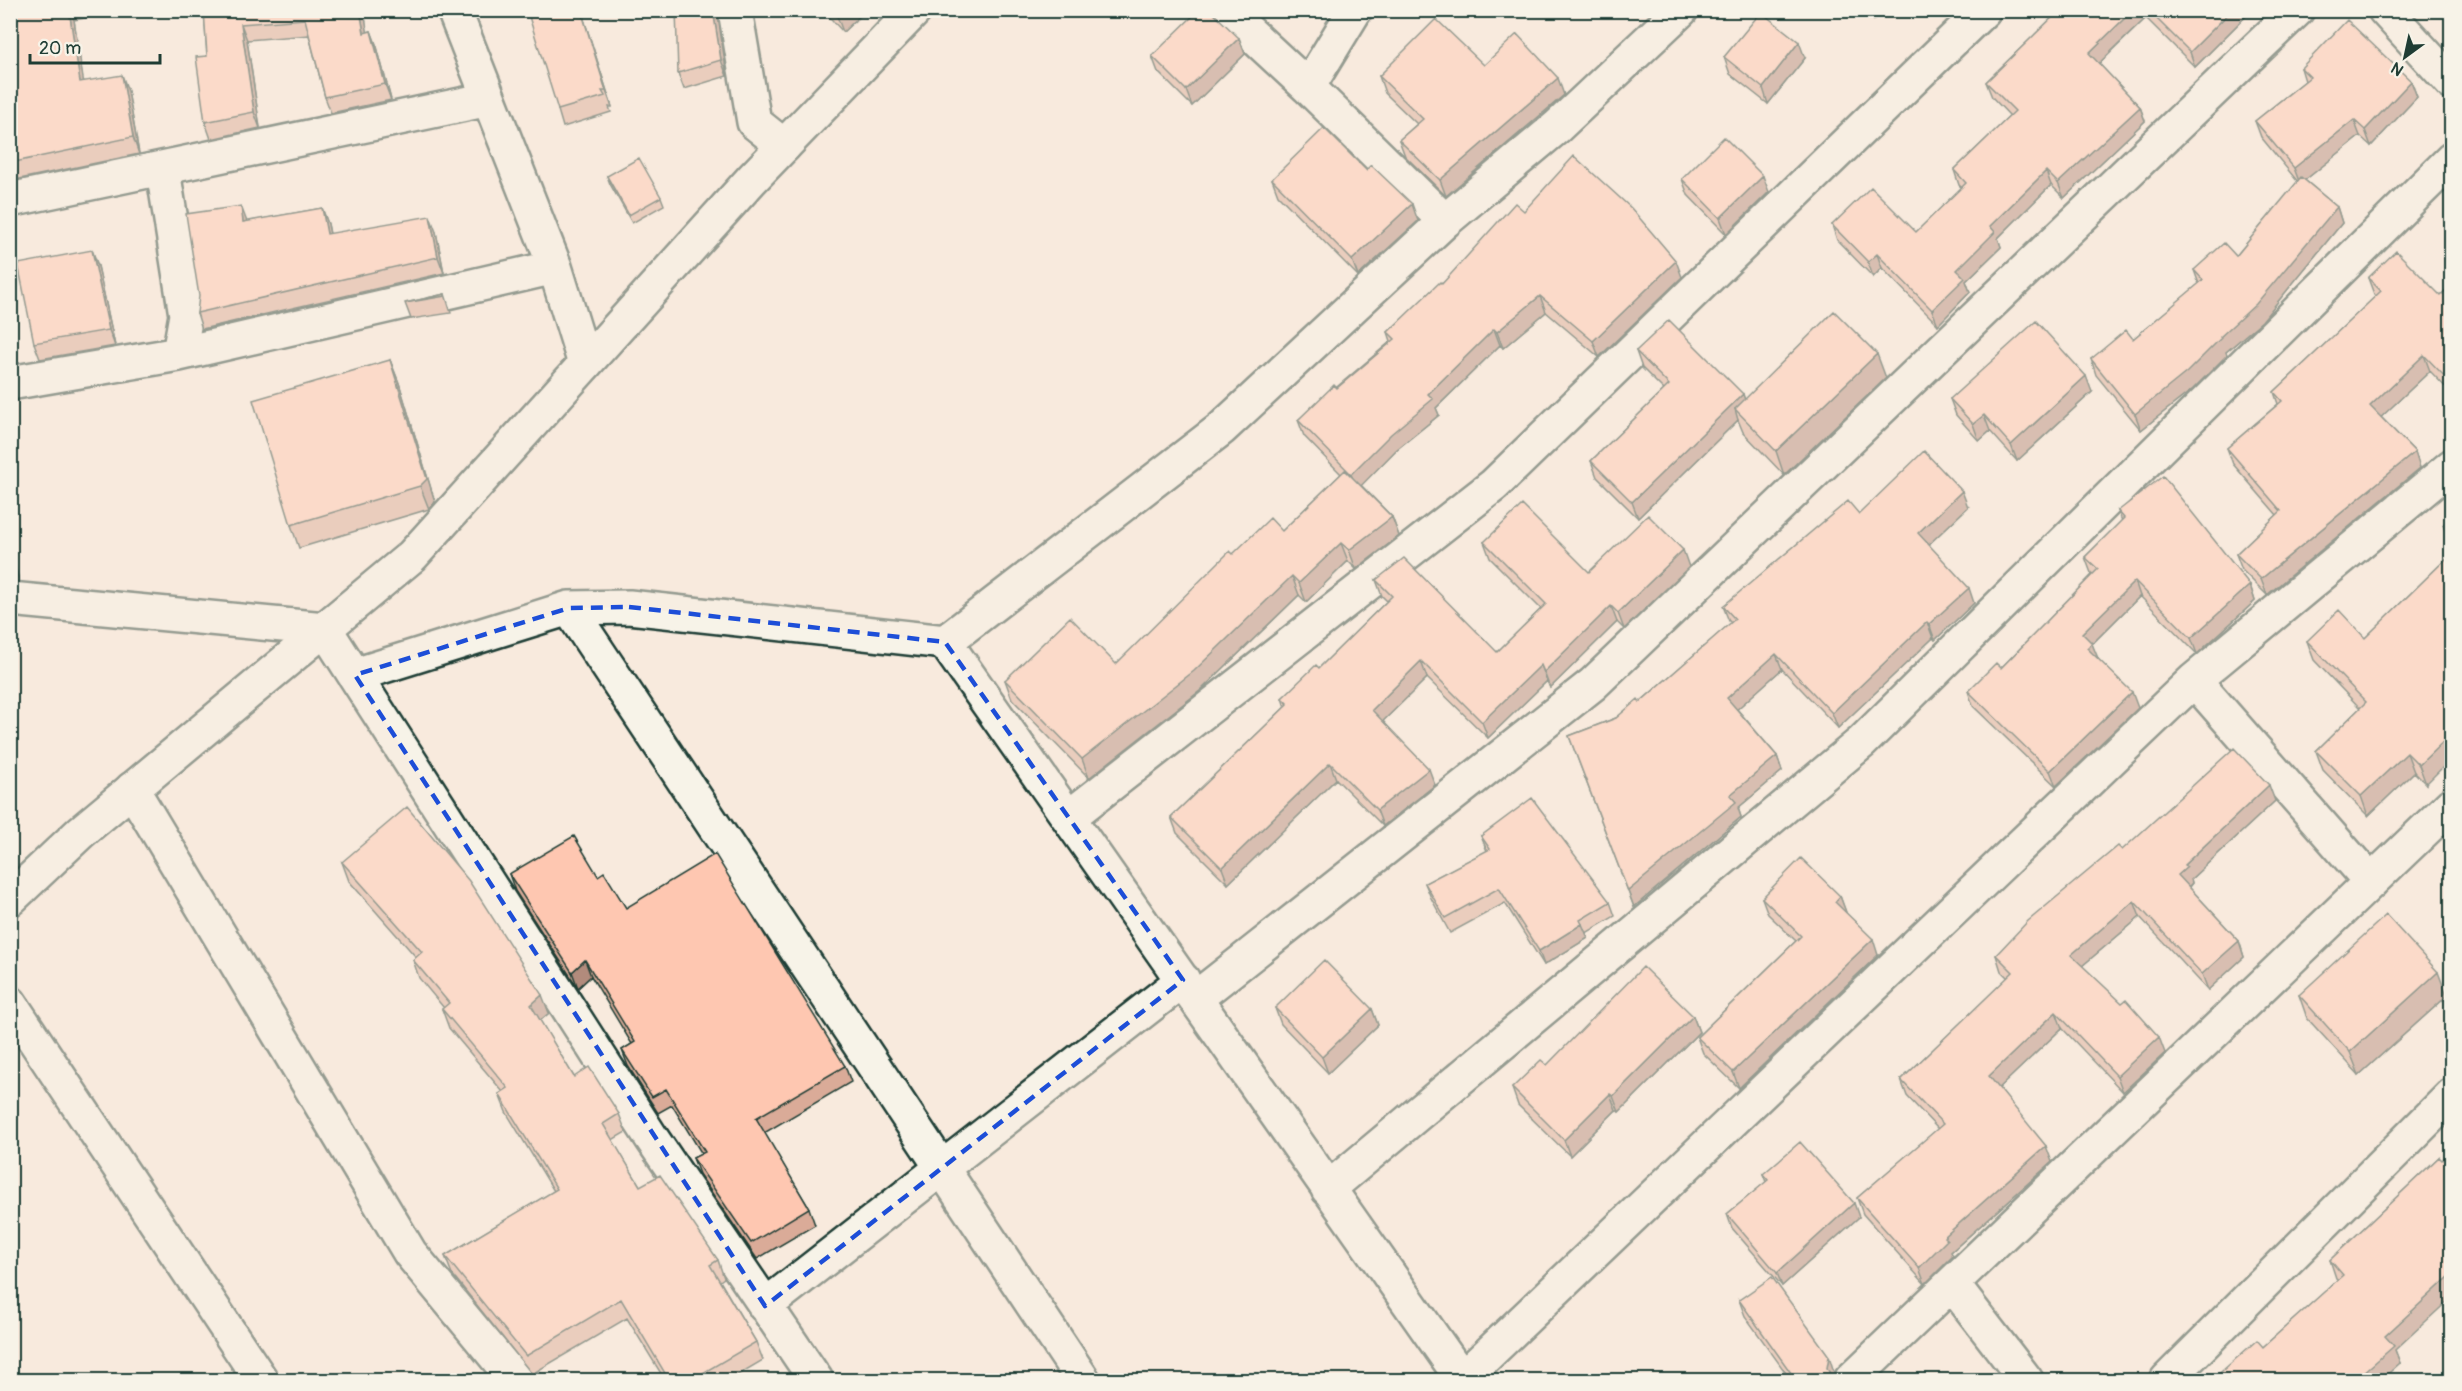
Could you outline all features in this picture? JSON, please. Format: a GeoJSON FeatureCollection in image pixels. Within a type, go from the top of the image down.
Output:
{"type":"FeatureCollection","features":[{"type":"Feature","properties":{"kind":"street"},"geometry":{"type":"LineString","coordinates":[[454,10],[555,267],[585,364]]}},
{"type":"Feature","properties":{"kind":"street"},"geometry":{"type":"LineString","coordinates":[[735,10],[754,122],[784,146]]}},
{"type":"Feature","properties":{"kind":"street"},"geometry":{"type":"LineString","coordinates":[[10,899],[81,832],[412,556],[784,146],[915,10]]}},
{"type":"Feature","properties":{"kind":"street"},"geometry":{"type":"LineString","coordinates":[[1225,10],[1308,87],[1445,221]]}},
{"type":"Feature","properties":{"kind":"street"},"geometry":{"type":"LineString","coordinates":[[1308,87],[1355,10]]}},
{"type":"Feature","properties":{"kind":"street"},"geometry":{"type":"LineString","coordinates":[[355,675],[569,608],[629,607],[945,642],[1221,429],[1445,221],[1557,127],[1681,10]]}},
{"type":"Feature","properties":{"kind":"street"},"geometry":{"type":"LineString","coordinates":[[1069,817],[1494,485],[1984,10]]}},
{"type":"Feature","properties":{"kind":"street"},"geometry":{"type":"LineString","coordinates":[[765,1306],[941,1169],[1189,989],[1593,684],[2297,10]]}},
{"type":"Feature","properties":{"kind":"street"},"geometry":{"type":"LineString","coordinates":[[2385,10],[2451,83]]}},
{"type":"Feature","properties":{"kind":"street"},"geometry":{"type":"LineString","coordinates":[[10,200],[164,170],[489,99]]}},
{"type":"Feature","properties":{"kind":"street"},"geometry":{"type":"LineString","coordinates":[[1328,1189],[1862,742],[2451,159]]}},
{"type":"Feature","properties":{"kind":"street"},"geometry":{"type":"LineString","coordinates":[[164,170],[186,315],[179,354]]}},
{"type":"Feature","properties":{"kind":"street"},"geometry":{"type":"LineString","coordinates":[[10,383],[179,354],[555,267]]}},
{"type":"Feature","properties":{"kind":"street"},"geometry":{"type":"LineString","coordinates":[[945,642],[1462,1380],[2194,680],[2451,466]]}},
{"type":"Feature","properties":{"kind":"street"},"geometry":{"type":"LineString","coordinates":[[10,599],[325,629]]}},
{"type":"Feature","properties":{"kind":"street"},"geometry":{"type":"LineString","coordinates":[[569,608],[1083,1380]]}},
{"type":"Feature","properties":{"kind":"street"},"geometry":{"type":"LineString","coordinates":[[325,629],[651,1137],[816,1380]]}},
{"type":"Feature","properties":{"kind":"street"},"geometry":{"type":"LineString","coordinates":[[2194,680],[2371,882]]}},
{"type":"Feature","properties":{"kind":"street"},"geometry":{"type":"LineString","coordinates":[[132,789],[410,1253],[515,1380]]}},
{"type":"Feature","properties":{"kind":"street"},"geometry":{"type":"LineString","coordinates":[[1851,1380],[2451,804]]}},
{"type":"Feature","properties":{"kind":"street"},"geometry":{"type":"LineString","coordinates":[[10,1003],[261,1380]]}},
{"type":"Feature","properties":{"kind":"street"},"geometry":{"type":"LineString","coordinates":[[2167,1380],[2451,1095]]}},
{"type":"Feature","properties":{"kind":"street"},"geometry":{"type":"LineString","coordinates":[[1952,1284],[2026,1380]]}},
{"type":"Feature","properties":{"kind":"highlighted area"},"geometry":{"type":"Polygon","coordinates":[[[629,607],[945,642],[1183,980],[765,1306],[355,675],[569,608],[629,607]]]}},
{"type":"Feature","properties":{"kind":"building"},"geometry":{"type":"Polygon","coordinates":[[[10,10],[69,10],[80,82],[122,75],[133,137],[10,163],[10,10]]]}},
{"type":"Feature","properties":{"kind":"building"},"geometry":{"type":"Polygon","coordinates":[[[204,10],[360,10],[364,33],[371,31],[385,84],[325,97],[305,19],[241,24],[254,112],[205,122],[196,57],[207,56],[204,10]]]}},
{"type":"Feature","properties":{"kind":"building"},"geometry":{"type":"Polygon","coordinates":[[[527,10],[581,10],[606,91],[602,91],[605,96],[558,110],[527,10]]]}},
{"type":"Feature","properties":{"kind":"building"},"geometry":{"type":"Polygon","coordinates":[[[676,10],[713,10],[721,60],[678,73],[676,10]]]}},
{"type":"Feature","properties":{"kind":"building"},"geometry":{"type":"Polygon","coordinates":[[[832,10],[842,10],[837,16],[832,10]]]}},
{"type":"Feature","properties":{"kind":"building"},"geometry":{"type":"Polygon","coordinates":[[[1199,10],[1210,10],[1239,38],[1186,90],[1152,56],[1199,10]]]}},
{"type":"Feature","properties":{"kind":"building"},"geometry":{"type":"Polygon","coordinates":[[[2060,10],[2133,10],[2089,53],[2140,107],[2058,183],[2046,171],[1990,226],[1995,232],[1957,270],[1965,278],[1932,310],[1877,254],[1868,262],[1832,225],[1871,187],[1916,232],[1966,183],[1954,170],[2015,111],[1986,82],[2060,10]]]}},
{"type":"Feature","properties":{"kind":"building"},"geometry":{"type":"Polygon","coordinates":[[[2148,10],[2232,10],[2190,52],[2148,10]]]}},
{"type":"Feature","properties":{"kind":"building"},"geometry":{"type":"Polygon","coordinates":[[[1761,12],[1799,42],[1763,88],[1724,57],[1761,12]]]}},
{"type":"Feature","properties":{"kind":"building"},"geometry":{"type":"Polygon","coordinates":[[[1436,19],[1484,65],[1517,34],[1558,78],[1440,180],[1399,140],[1423,119],[1379,76],[1436,19]]]}},
{"type":"Feature","properties":{"kind":"building"},"geometry":{"type":"Polygon","coordinates":[[[2347,20],[2411,81],[2365,130],[2354,120],[2294,168],[2255,121],[2310,77],[2301,68],[2347,20]]]}},
{"type":"Feature","properties":{"kind":"building"},"geometry":{"type":"Polygon","coordinates":[[[1324,128],[1366,170],[1371,165],[1412,204],[1352,260],[1272,179],[1324,128]]]}},
{"type":"Feature","properties":{"kind":"building"},"geometry":{"type":"Polygon","coordinates":[[[1724,137],[1763,176],[1720,218],[1682,179],[1724,137]]]}},
{"type":"Feature","properties":{"kind":"building"},"geometry":{"type":"Polygon","coordinates":[[[1574,156],[1631,208],[1676,261],[1593,341],[1540,296],[1497,332],[1494,329],[1428,394],[1433,399],[1391,434],[1351,474],[1298,420],[1334,385],[1337,388],[1395,339],[1388,332],[1440,282],[1442,284],[1515,203],[1524,211],[1574,156]]]}},
{"type":"Feature","properties":{"kind":"building"},"geometry":{"type":"Polygon","coordinates":[[[639,158],[661,197],[629,215],[607,176],[639,158]]]}},
{"type":"Feature","properties":{"kind":"building"},"geometry":{"type":"Polygon","coordinates":[[[2301,177],[2337,207],[2256,304],[2187,372],[2135,414],[2091,359],[2126,330],[2133,339],[2203,280],[2194,270],[2224,243],[2236,256],[2301,177]]]}},
{"type":"Feature","properties":{"kind":"building"},"geometry":{"type":"Polygon","coordinates":[[[241,206],[243,222],[322,208],[327,234],[430,216],[438,257],[197,313],[199,296],[186,214],[241,206]]]}},
{"type":"Feature","properties":{"kind":"building"},"geometry":{"type":"Polygon","coordinates":[[[92,250],[109,330],[34,343],[18,264],[92,250]]]}},
{"type":"Feature","properties":{"kind":"building"},"geometry":{"type":"Polygon","coordinates":[[[2396,251],[2441,296],[2451,286],[2451,383],[2424,355],[2370,406],[2415,452],[2261,579],[2236,554],[2281,511],[2227,448],[2282,401],[2274,392],[2381,291],[2368,278],[2396,251]]]}},
{"type":"Feature","properties":{"kind":"building"},"geometry":{"type":"Polygon","coordinates":[[[445,294],[445,296],[405,303],[445,294]]]}},
{"type":"Feature","properties":{"kind":"building"},"geometry":{"type":"Polygon","coordinates":[[[1834,311],[1877,354],[1776,451],[1735,409],[1834,311]]]}},
{"type":"Feature","properties":{"kind":"building"},"geometry":{"type":"Polygon","coordinates":[[[1669,320],[1743,394],[1632,502],[1591,461],[1669,385],[1636,351],[1669,320]]]}},
{"type":"Feature","properties":{"kind":"building"},"geometry":{"type":"Polygon","coordinates":[[[2036,321],[2086,376],[2011,445],[1984,415],[1973,424],[1950,399],[2036,321]]]}},
{"type":"Feature","properties":{"kind":"building"},"geometry":{"type":"Polygon","coordinates":[[[390,360],[427,479],[420,486],[291,525],[253,400],[390,360]]]}},
{"type":"Feature","properties":{"kind":"building"},"geometry":{"type":"Polygon","coordinates":[[[1924,451],[1962,491],[1918,533],[1969,588],[1929,624],[1927,622],[1832,713],[1776,654],[1727,698],[1777,756],[1730,795],[1736,802],[1628,891],[1569,736],[1616,718],[1638,699],[1640,702],[1735,619],[1723,606],[1848,501],[1859,514],[1924,451]]]}},
{"type":"Feature","properties":{"kind":"building"},"geometry":{"type":"Polygon","coordinates":[[[1345,470],[1392,517],[1349,550],[1341,543],[1299,583],[1292,576],[1194,671],[1082,759],[1005,680],[1070,617],[1116,664],[1230,551],[1233,554],[1270,518],[1282,531],[1345,470]]]}},
{"type":"Feature","properties":{"kind":"building"},"geometry":{"type":"Polygon","coordinates":[[[2163,476],[2250,585],[2191,638],[2135,581],[2082,633],[2092,643],[2087,648],[2132,692],[2050,771],[1968,691],[1996,663],[2001,668],[2098,569],[2085,557],[2124,518],[2118,511],[2163,476]]]}},
{"type":"Feature","properties":{"kind":"building"},"geometry":{"type":"Polygon","coordinates":[[[1522,505],[1589,572],[1648,515],[1683,550],[1618,613],[1611,606],[1544,672],[1541,665],[1482,722],[1421,661],[1372,710],[1429,769],[1377,810],[1330,763],[1222,868],[1171,817],[1288,704],[1282,698],[1316,665],[1319,668],[1392,596],[1376,580],[1404,558],[1497,652],[1546,604],[1484,542],[1522,505]]]}},
{"type":"Feature","properties":{"kind":"building"},"geometry":{"type":"Polygon","coordinates":[[[2451,516],[2451,534],[2443,525],[2451,516]]]}},
{"type":"Feature","properties":{"kind":"building"},"geometry":{"type":"Polygon","coordinates":[[[2451,554],[2451,734],[2419,765],[2407,753],[2361,796],[2316,751],[2366,702],[2307,641],[2339,610],[2365,638],[2451,554]]]}},
{"type":"Feature","properties":{"kind":"building"},"geometry":{"type":"Polygon","coordinates":[[[2234,748],[2269,785],[2184,865],[2187,867],[2178,875],[2239,941],[2202,974],[2134,901],[2071,955],[2122,1003],[2126,1000],[2159,1037],[2117,1076],[2056,1012],[1989,1076],[2046,1146],[1944,1237],[1947,1240],[1919,1268],[1857,1198],[1943,1124],[1901,1080],[2013,972],[1996,955],[2028,921],[2118,846],[2122,850],[2234,748]]]}},
{"type":"Feature","properties":{"kind":"building"},"geometry":{"type":"Polygon","coordinates":[[[1532,798],[1610,902],[1580,920],[1582,924],[1539,951],[1499,888],[1445,918],[1425,883],[1490,849],[1481,836],[1532,798]]]}},
{"type":"Feature","properties":{"kind":"building"},"geometry":{"type":"Polygon","coordinates":[[[407,807],[469,881],[542,995],[531,1005],[574,1077],[589,1067],[619,1114],[603,1124],[640,1186],[660,1175],[718,1260],[710,1265],[756,1342],[691,1380],[669,1380],[621,1299],[526,1356],[445,1256],[557,1189],[499,1094],[508,1088],[442,1009],[449,1003],[413,960],[422,952],[342,862],[407,807]]]}},
{"type":"Feature","properties":{"kind":"building"},"geometry":{"type":"Polygon","coordinates":[[[574,836],[598,876],[604,872],[626,908],[715,854],[845,1066],[756,1118],[809,1208],[751,1243],[693,1158],[705,1152],[666,1089],[652,1097],[622,1050],[635,1042],[585,960],[572,972],[509,874],[574,836]]]}},
{"type":"Feature","properties":{"kind":"building"},"geometry":{"type":"Polygon","coordinates":[[[1801,858],[1840,896],[1835,902],[1873,939],[1733,1072],[1697,1037],[1801,936],[1762,898],[1801,858]]]}},
{"type":"Feature","properties":{"kind":"building"},"geometry":{"type":"Polygon","coordinates":[[[2386,915],[2438,972],[2350,1052],[2299,995],[2386,915]]]}},
{"type":"Feature","properties":{"kind":"building"},"geometry":{"type":"Polygon","coordinates":[[[1324,960],[1372,1009],[1322,1057],[1275,1008],[1324,960]]]}},
{"type":"Feature","properties":{"kind":"building"},"geometry":{"type":"Polygon","coordinates":[[[1643,967],[1693,1016],[1613,1096],[1610,1094],[1564,1140],[1512,1088],[1541,1060],[1547,1065],[1643,967]]]}},
{"type":"Feature","properties":{"kind":"building"},"geometry":{"type":"Polygon","coordinates":[[[1800,1142],[1854,1203],[1777,1273],[1727,1214],[1768,1180],[1763,1174],[1800,1142]]]}},
{"type":"Feature","properties":{"kind":"building"},"geometry":{"type":"Polygon","coordinates":[[[2451,1152],[2451,1275],[2385,1336],[2394,1346],[2355,1380],[2213,1379],[2257,1340],[2263,1347],[2343,1275],[2330,1260],[2439,1157],[2442,1160],[2451,1152]]]}},
{"type":"Feature","properties":{"kind":"building"},"geometry":{"type":"Polygon","coordinates":[[[1772,1277],[1829,1356],[1827,1368],[1831,1376],[1838,1380],[1796,1380],[1739,1300],[1772,1277]]]}},
{"type":"Feature","properties":{"kind":"building"},"geometry":{"type":"Polygon","coordinates":[[[538,1372],[544,1380],[524,1380],[538,1372]]]}}]}
